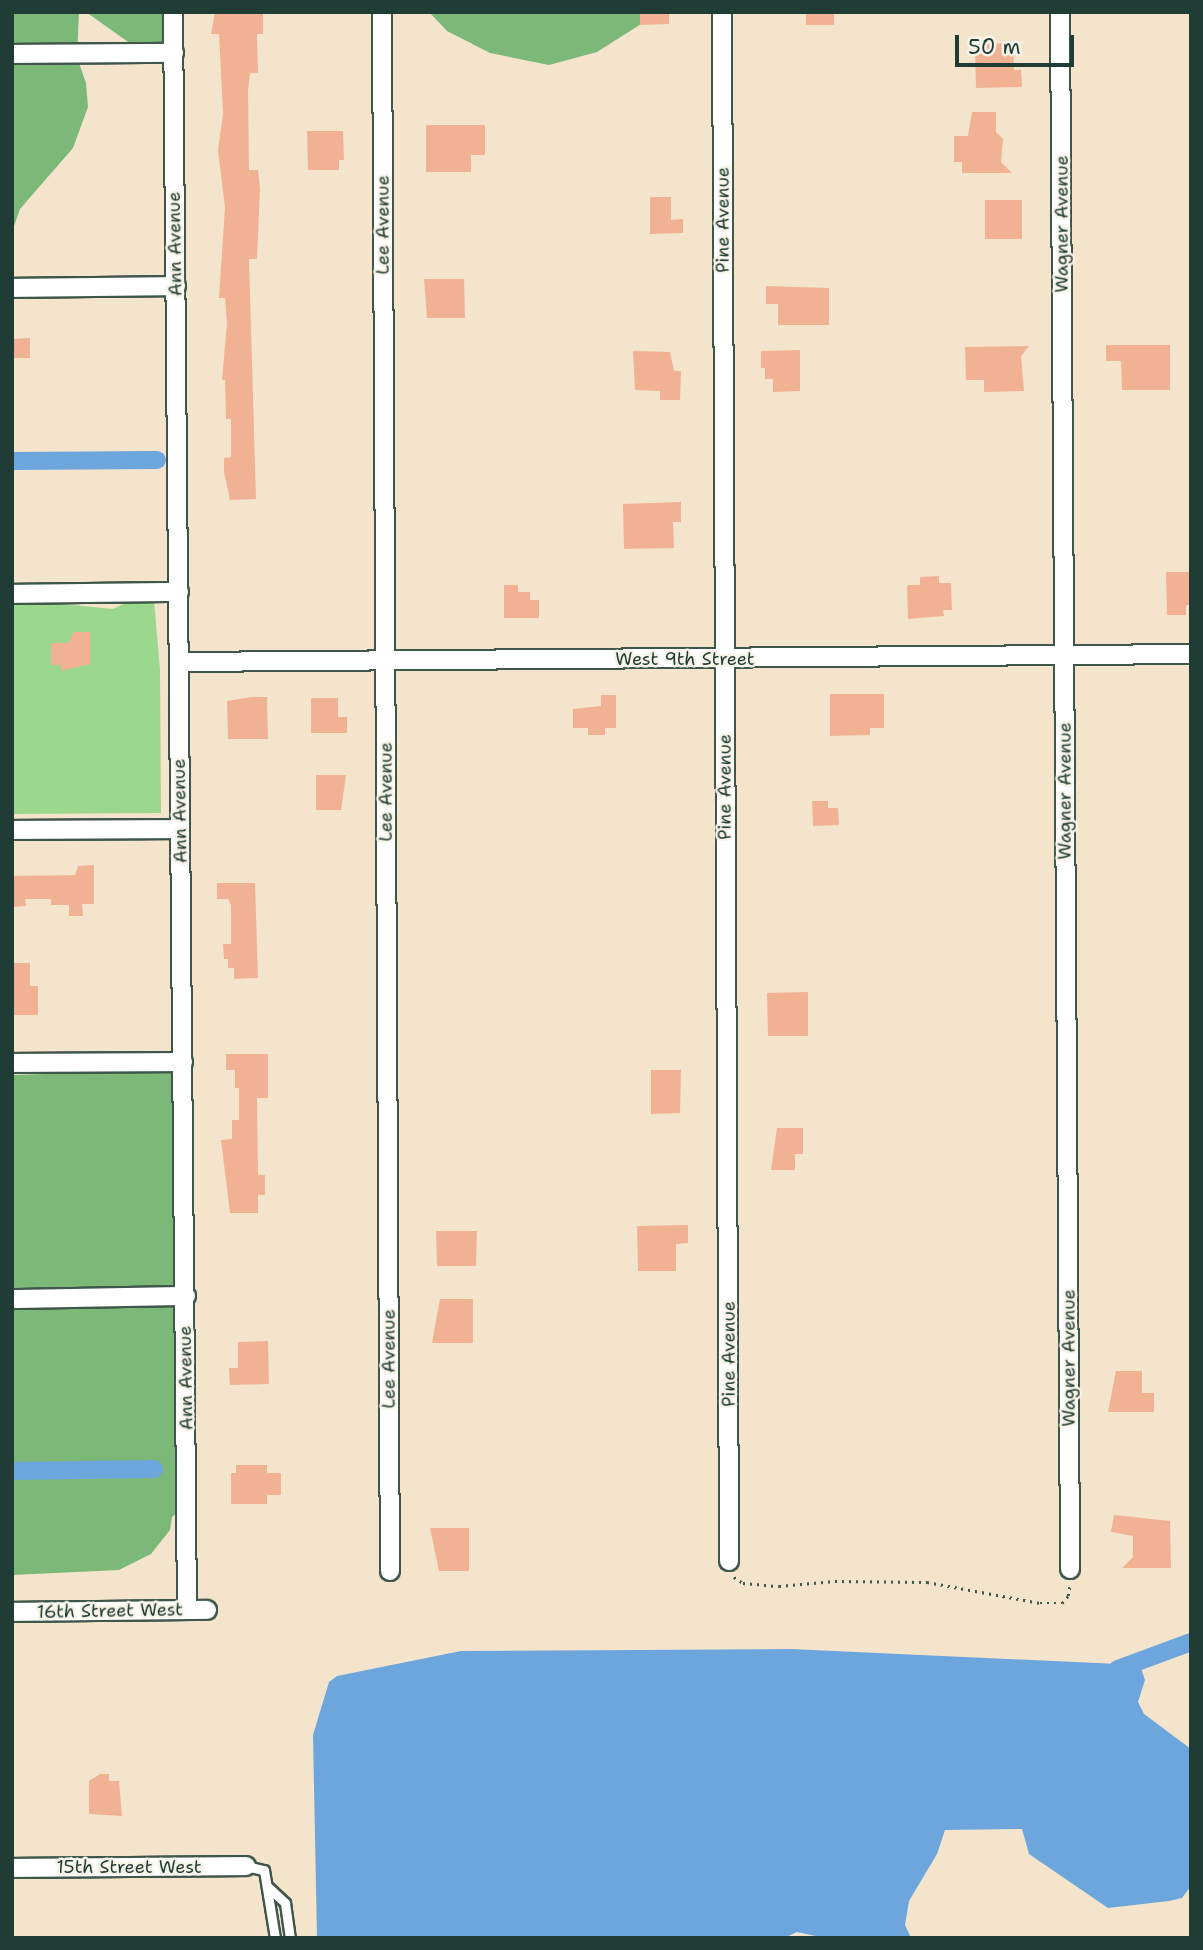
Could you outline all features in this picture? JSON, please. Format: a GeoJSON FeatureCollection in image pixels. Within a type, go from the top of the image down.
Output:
{"type":"FeatureCollection","features":[{"type":"Feature","properties":{"kind":"street","name":"Ann Avenue"},"geometry":{"type":"LineString","coordinates":[[173,12],[187,1610]]}},
{"type":"Feature","properties":{"kind":"street","name":"Lee Avenue"},"geometry":{"type":"LineString","coordinates":[[382,12],[390,1571]]}},
{"type":"Feature","properties":{"kind":"street","name":"Pine Avenue"},"geometry":{"type":"LineString","coordinates":[[722,12],[729,1561]]}},
{"type":"Feature","properties":{"kind":"street","name":"Wagner Avenue"},"geometry":{"type":"LineString","coordinates":[[1060,12],[1070,1569]]}},
{"type":"Feature","properties":{"kind":"street"},"geometry":{"type":"LineString","coordinates":[[12,54],[174,53]]}},
{"type":"Feature","properties":{"kind":"street"},"geometry":{"type":"LineString","coordinates":[[12,288],[176,286]]}},
{"type":"Feature","properties":{"kind":"street"},"geometry":{"type":"LineString","coordinates":[[12,594],[179,593]]}},
{"type":"Feature","properties":{"kind":"street","name":"West 9th Street"},"geometry":{"type":"LineString","coordinates":[[179,662],[1191,653]]}},
{"type":"Feature","properties":{"kind":"street"},"geometry":{"type":"LineString","coordinates":[[12,830],[180,829]]}},
{"type":"Feature","properties":{"kind":"street"},"geometry":{"type":"LineString","coordinates":[[12,1063],[183,1062]]}},
{"type":"Feature","properties":{"kind":"street"},"geometry":{"type":"LineString","coordinates":[[12,1299],[186,1296]]}},
{"type":"Feature","properties":{"kind":"street","name":"16th Street West"},"geometry":{"type":"LineString","coordinates":[[12,1612],[207,1610]]}},
{"type":"Feature","properties":{"kind":"street","name":"15th Street West"},"geometry":{"type":"LineString","coordinates":[[12,1868],[246,1866]]}},
{"type":"Feature","properties":{"kind":"lane"},"geometry":{"type":"LineString","coordinates":[[246,1866],[264,1870],[275,1938]]}},
{"type":"Feature","properties":{"kind":"lane"},"geometry":{"type":"LineString","coordinates":[[267,1886],[285,1903],[290,1938]]}},
{"type":"Feature","properties":{"kind":"path"},"geometry":{"type":"LineString","coordinates":[[729,1561],[733,1576],[743,1583],[927,1582],[1040,1603],[1062,1603],[1068,1596],[1070,1569]]}},
{"type":"Feature","properties":{"kind":"green space"},"geometry":{"type":"Polygon","coordinates":[[[12,12],[79,12],[77,57],[86,83],[88,107],[73,148],[20,209],[12,232],[12,12]]]}},
{"type":"Feature","properties":{"kind":"green space"},"geometry":{"type":"Polygon","coordinates":[[[86,12],[175,12],[174,59],[138,49],[86,12]]]}},
{"type":"Feature","properties":{"kind":"green space"},"geometry":{"type":"Polygon","coordinates":[[[429,12],[660,12],[597,52],[549,65],[490,53],[447,31],[429,12]]]}},
{"type":"Feature","properties":{"kind":"green space"},"geometry":{"type":"Polygon","coordinates":[[[153,589],[160,670],[161,813],[12,814],[12,599],[113,609],[153,589]]]}},
{"type":"Feature","properties":{"kind":"green space"},"geometry":{"type":"Polygon","coordinates":[[[182,1070],[186,1505],[172,1517],[170,1530],[151,1554],[119,1570],[12,1575],[12,1075],[182,1070]]]}},
{"type":"Feature","properties":{"kind":"water"},"geometry":{"type":"Polygon","coordinates":[[[791,1649],[1140,1665],[1145,1680],[1138,1702],[1144,1714],[1191,1749],[1191,1886],[1182,1898],[1108,1908],[1029,1854],[1022,1829],[945,1830],[937,1854],[909,1901],[905,1925],[911,1938],[825,1938],[797,1932],[784,1938],[317,1938],[313,1735],[329,1682],[337,1676],[461,1651],[791,1649]]]}},
{"type":"Feature","properties":{"kind":"building"},"geometry":{"type":"Polygon","coordinates":[[[215,12],[263,12],[263,34],[257,34],[258,73],[250,73],[248,91],[249,170],[258,170],[260,189],[257,259],[249,259],[256,499],[230,500],[224,472],[224,458],[231,457],[231,419],[226,419],[225,380],[222,380],[227,323],[225,298],[219,298],[225,208],[218,150],[223,114],[219,34],[211,34],[215,12]]]}},
{"type":"Feature","properties":{"kind":"building"},"geometry":{"type":"Polygon","coordinates":[[[640,12],[669,12],[669,24],[640,25],[640,12]]]}},
{"type":"Feature","properties":{"kind":"building"},"geometry":{"type":"Polygon","coordinates":[[[806,12],[834,12],[834,25],[806,25],[806,12]]]}},
{"type":"Feature","properties":{"kind":"building"},"geometry":{"type":"Polygon","coordinates":[[[1013,43],[1014,70],[1021,70],[1022,87],[976,88],[975,44],[1013,43]]]}},
{"type":"Feature","properties":{"kind":"building"},"geometry":{"type":"Polygon","coordinates":[[[972,112],[996,112],[996,132],[1003,139],[1001,162],[1012,173],[962,173],[962,162],[954,162],[954,136],[968,136],[972,112]]]}},
{"type":"Feature","properties":{"kind":"building"},"geometry":{"type":"Polygon","coordinates":[[[426,125],[485,125],[485,155],[471,155],[471,172],[426,172],[426,125]]]}},
{"type":"Feature","properties":{"kind":"building"},"geometry":{"type":"Polygon","coordinates":[[[307,131],[343,131],[344,160],[339,160],[339,170],[308,170],[307,131]]]}},
{"type":"Feature","properties":{"kind":"building"},"geometry":{"type":"Polygon","coordinates":[[[650,197],[671,197],[671,220],[683,219],[683,233],[650,234],[650,197]]]}},
{"type":"Feature","properties":{"kind":"building"},"geometry":{"type":"Polygon","coordinates":[[[985,200],[1022,200],[1022,239],[985,239],[985,200]]]}},
{"type":"Feature","properties":{"kind":"building"},"geometry":{"type":"Polygon","coordinates":[[[424,279],[464,279],[465,318],[427,318],[424,279]]]}},
{"type":"Feature","properties":{"kind":"building"},"geometry":{"type":"Polygon","coordinates":[[[766,286],[829,288],[829,325],[778,325],[778,304],[766,304],[766,286]]]}},
{"type":"Feature","properties":{"kind":"building"},"geometry":{"type":"Polygon","coordinates":[[[30,338],[30,358],[12,358],[12,339],[30,338]]]}},
{"type":"Feature","properties":{"kind":"building"},"geometry":{"type":"Polygon","coordinates":[[[1106,345],[1170,345],[1170,390],[1122,390],[1121,361],[1106,361],[1106,345]]]}},
{"type":"Feature","properties":{"kind":"building"},"geometry":{"type":"Polygon","coordinates":[[[1029,346],[1021,356],[1024,391],[984,392],[984,380],[966,380],[965,347],[1029,346]]]}},
{"type":"Feature","properties":{"kind":"building"},"geometry":{"type":"Polygon","coordinates":[[[800,350],[800,391],[773,392],[773,379],[765,379],[765,368],[761,368],[761,351],[800,350]]]}},
{"type":"Feature","properties":{"kind":"building"},"geometry":{"type":"Polygon","coordinates":[[[633,351],[670,352],[674,371],[681,371],[680,400],[660,400],[660,391],[635,390],[633,351]]]}},
{"type":"Feature","properties":{"kind":"building"},"geometry":{"type":"Polygon","coordinates":[[[681,502],[681,522],[673,522],[674,548],[624,549],[623,504],[681,502]]]}},
{"type":"Feature","properties":{"kind":"building"},"geometry":{"type":"Polygon","coordinates":[[[1166,572],[1191,572],[1191,605],[1186,605],[1186,615],[1167,615],[1166,572]]]}},
{"type":"Feature","properties":{"kind":"building"},"geometry":{"type":"Polygon","coordinates":[[[939,576],[939,583],[951,583],[952,610],[943,610],[944,616],[908,619],[907,585],[920,585],[920,577],[939,576]]]}},
{"type":"Feature","properties":{"kind":"building"},"geometry":{"type":"Polygon","coordinates":[[[504,585],[518,585],[518,592],[530,592],[530,600],[539,600],[539,618],[504,618],[504,585]]]}},
{"type":"Feature","properties":{"kind":"building"},"geometry":{"type":"Polygon","coordinates":[[[74,632],[90,632],[90,664],[61,671],[61,665],[51,665],[51,643],[68,643],[74,632]]]}},
{"type":"Feature","properties":{"kind":"building"},"geometry":{"type":"Polygon","coordinates":[[[830,694],[884,694],[884,728],[870,728],[870,735],[830,736],[830,694]]]}},
{"type":"Feature","properties":{"kind":"building"},"geometry":{"type":"Polygon","coordinates":[[[601,695],[616,695],[616,728],[605,728],[605,735],[588,735],[588,728],[573,728],[573,709],[601,706],[601,695]]]}},
{"type":"Feature","properties":{"kind":"building"},"geometry":{"type":"Polygon","coordinates":[[[267,697],[268,739],[228,739],[227,701],[267,697]]]}},
{"type":"Feature","properties":{"kind":"building"},"geometry":{"type":"Polygon","coordinates":[[[311,698],[338,698],[338,717],[347,717],[347,733],[311,733],[311,698]]]}},
{"type":"Feature","properties":{"kind":"building"},"geometry":{"type":"Polygon","coordinates":[[[316,775],[346,775],[341,810],[316,810],[316,775]]]}},
{"type":"Feature","properties":{"kind":"building"},"geometry":{"type":"Polygon","coordinates":[[[812,801],[828,801],[828,808],[838,808],[839,825],[813,826],[812,801]]]}},
{"type":"Feature","properties":{"kind":"building"},"geometry":{"type":"Polygon","coordinates":[[[94,865],[94,904],[82,904],[83,916],[69,916],[69,905],[51,905],[51,899],[25,899],[26,906],[12,907],[12,876],[75,875],[78,866],[94,865]]]}},
{"type":"Feature","properties":{"kind":"building"},"geometry":{"type":"Polygon","coordinates":[[[217,883],[255,883],[258,978],[234,979],[234,968],[228,968],[228,959],[224,959],[223,944],[231,944],[231,905],[228,899],[217,899],[217,883]]]}},
{"type":"Feature","properties":{"kind":"building"},"geometry":{"type":"Polygon","coordinates":[[[12,963],[30,963],[30,986],[38,986],[38,1015],[12,1015],[12,963]]]}},
{"type":"Feature","properties":{"kind":"building"},"geometry":{"type":"Polygon","coordinates":[[[808,992],[808,1036],[768,1036],[767,993],[808,992]]]}},
{"type":"Feature","properties":{"kind":"building"},"geometry":{"type":"Polygon","coordinates":[[[226,1054],[268,1054],[268,1098],[257,1098],[258,1175],[265,1175],[265,1195],[258,1195],[258,1213],[230,1213],[221,1140],[232,1139],[232,1120],[239,1120],[239,1088],[235,1088],[235,1070],[226,1070],[226,1054]]]}},
{"type":"Feature","properties":{"kind":"building"},"geometry":{"type":"Polygon","coordinates":[[[651,1070],[681,1070],[680,1113],[651,1114],[651,1070]]]}},
{"type":"Feature","properties":{"kind":"building"},"geometry":{"type":"Polygon","coordinates":[[[777,1128],[803,1128],[803,1154],[795,1154],[795,1170],[771,1170],[777,1128]]]}},
{"type":"Feature","properties":{"kind":"building"},"geometry":{"type":"Polygon","coordinates":[[[688,1225],[688,1243],[676,1244],[676,1271],[638,1271],[637,1226],[688,1225]]]}},
{"type":"Feature","properties":{"kind":"building"},"geometry":{"type":"Polygon","coordinates":[[[436,1231],[477,1231],[476,1266],[437,1266],[436,1231]]]}},
{"type":"Feature","properties":{"kind":"building"},"geometry":{"type":"Polygon","coordinates":[[[440,1299],[473,1299],[473,1343],[432,1343],[440,1299]]]}},
{"type":"Feature","properties":{"kind":"building"},"geometry":{"type":"Polygon","coordinates":[[[268,1341],[269,1384],[230,1385],[229,1368],[238,1368],[238,1342],[268,1341]]]}},
{"type":"Feature","properties":{"kind":"building"},"geometry":{"type":"Polygon","coordinates":[[[1116,1371],[1142,1371],[1142,1393],[1154,1393],[1154,1412],[1108,1412],[1116,1371]]]}},
{"type":"Feature","properties":{"kind":"building"},"geometry":{"type":"Polygon","coordinates":[[[236,1465],[267,1465],[267,1473],[281,1473],[281,1495],[267,1495],[267,1504],[231,1504],[231,1473],[236,1473],[236,1465]]]}},
{"type":"Feature","properties":{"kind":"building"},"geometry":{"type":"Polygon","coordinates":[[[1114,1515],[1170,1521],[1171,1568],[1122,1568],[1133,1557],[1133,1536],[1111,1532],[1114,1515]]]}},
{"type":"Feature","properties":{"kind":"building"},"geometry":{"type":"Polygon","coordinates":[[[430,1528],[469,1528],[469,1571],[439,1571],[430,1528]]]}},
{"type":"Feature","properties":{"kind":"building"},"geometry":{"type":"Polygon","coordinates":[[[100,1774],[109,1774],[109,1781],[119,1781],[122,1816],[89,1814],[89,1781],[100,1774]]]}},
{"type":"Feature","properties":{"kind":"waterway"},"geometry":{"type":"LineString","coordinates":[[12,461],[157,460]]}},
{"type":"Feature","properties":{"kind":"waterway"},"geometry":{"type":"LineString","coordinates":[[12,1471],[154,1469]]}},
{"type":"Feature","properties":{"kind":"waterway"},"geometry":{"type":"LineString","coordinates":[[1118,1669],[1191,1642]]}}]}
